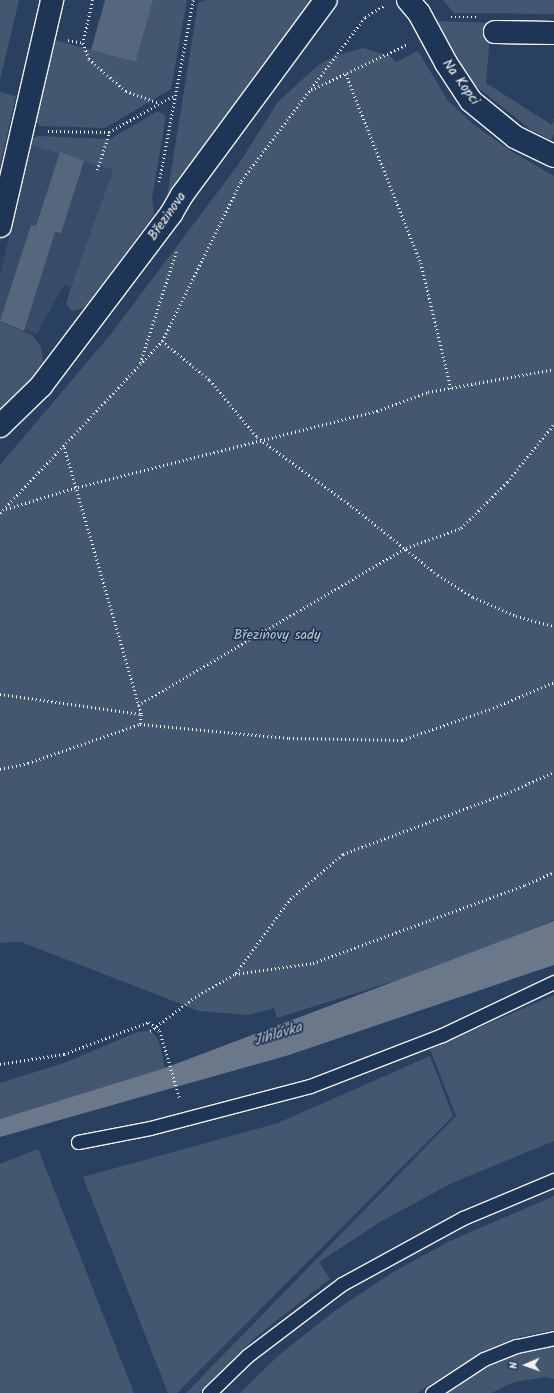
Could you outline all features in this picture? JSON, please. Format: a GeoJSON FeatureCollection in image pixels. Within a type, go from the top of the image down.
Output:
{"type":"FeatureCollection","features":[{"type":"Feature","properties":{"kind":"street"},"geometry":{"type":"LineString","coordinates":[[0,226],[52,0]]}},
{"type":"Feature","properties":{"kind":"street","name":"Březinova"},"geometry":{"type":"LineString","coordinates":[[0,426],[41,386],[171,214],[182,194],[326,0]]}},
{"type":"Feature","properties":{"kind":"street","name":"Na Kopci"},"geometry":{"type":"LineString","coordinates":[[408,0],[419,14],[446,63],[471,101],[515,137],[554,156]]}},
{"type":"Feature","properties":{"kind":"street"},"geometry":{"type":"LineString","coordinates":[[495,32],[554,33]]}},
{"type":"Feature","properties":{"kind":"lane"},"geometry":{"type":"LineString","coordinates":[[78,1142],[150,1128],[310,1086],[442,1035],[554,982]]}},
{"type":"Feature","properties":{"kind":"lane"},"geometry":{"type":"LineString","coordinates":[[209,1393],[247,1356],[342,1284],[463,1218],[554,1180]]}},
{"type":"Feature","properties":{"kind":"lane"},"geometry":{"type":"LineString","coordinates":[[432,1393],[484,1359],[517,1346],[554,1338]]}},
{"type":"Feature","properties":{"kind":"path"},"geometry":{"type":"LineString","coordinates":[[93,0],[83,43],[88,59],[126,91],[159,103]]}},
{"type":"Feature","properties":{"kind":"path"},"geometry":{"type":"LineString","coordinates":[[171,214],[156,201],[193,0]]}},
{"type":"Feature","properties":{"kind":"path"},"geometry":{"type":"LineString","coordinates":[[0,513],[64,448],[162,341],[241,182],[365,18],[387,4]]}},
{"type":"Feature","properties":{"kind":"path"},"geometry":{"type":"LineString","coordinates":[[311,90],[430,34]]}},
{"type":"Feature","properties":{"kind":"path"},"geometry":{"type":"LineString","coordinates":[[346,74],[421,263],[451,388]]}},
{"type":"Feature","properties":{"kind":"path"},"geometry":{"type":"LineString","coordinates":[[20,136],[39,131],[109,132],[175,95]]}},
{"type":"Feature","properties":{"kind":"path"},"geometry":{"type":"LineString","coordinates":[[96,170],[109,132]]}},
{"type":"Feature","properties":{"kind":"path"},"geometry":{"type":"LineString","coordinates":[[139,366],[178,246]]}},
{"type":"Feature","properties":{"kind":"path"},"geometry":{"type":"LineString","coordinates":[[162,341],[210,380],[257,437],[406,548],[438,575],[472,597],[516,616],[554,626]]}},
{"type":"Feature","properties":{"kind":"path"},"geometry":{"type":"LineString","coordinates":[[5,509],[74,488],[377,411],[428,392],[554,369]]}},
{"type":"Feature","properties":{"kind":"path"},"geometry":{"type":"LineString","coordinates":[[138,705],[406,548],[462,528],[507,482],[554,424]]}},
{"type":"Feature","properties":{"kind":"path"},"geometry":{"type":"LineString","coordinates":[[64,448],[74,488],[141,714],[140,724]]}},
{"type":"Feature","properties":{"kind":"path"},"geometry":{"type":"LineString","coordinates":[[0,769],[28,763],[140,724],[289,738],[402,740],[493,708],[554,682]]}},
{"type":"Feature","properties":{"kind":"path"},"geometry":{"type":"LineString","coordinates":[[0,694],[141,714]]}},
{"type":"Feature","properties":{"kind":"path"},"geometry":{"type":"LineString","coordinates":[[150,1030],[195,998],[235,974],[290,900],[343,854],[507,793],[554,772]]}},
{"type":"Feature","properties":{"kind":"path"},"geometry":{"type":"LineString","coordinates":[[235,974],[312,963],[525,885],[554,872]]}},
{"type":"Feature","properties":{"kind":"path"},"geometry":{"type":"LineString","coordinates":[[0,1064],[64,1054],[150,1022],[160,1031],[181,1104]]}},
{"type":"Feature","properties":{"kind":"shaded area"},"geometry":{"type":"Polygon","coordinates":[[[31,145],[113,170],[71,287],[64,285],[37,334],[0,322],[0,275],[31,145]]]}},
{"type":"Feature","properties":{"kind":"green space"},"geometry":{"type":"Polygon","coordinates":[[[0,0],[19,0],[0,80],[0,0]]]}},
{"type":"Feature","properties":{"kind":"green space"},"geometry":{"type":"Polygon","coordinates":[[[153,0],[187,0],[171,89],[105,128],[40,126],[36,122],[55,40],[136,62],[153,0]]]}},
{"type":"Feature","properties":{"kind":"green space"},"geometry":{"type":"Polygon","coordinates":[[[207,0],[312,0],[167,197],[198,3],[207,0]]]}},
{"type":"Feature","properties":{"kind":"green space"},"geometry":{"type":"Polygon","coordinates":[[[443,0],[554,0],[554,14],[454,13],[443,0]]]}},
{"type":"Feature","properties":{"kind":"green space"},"geometry":{"type":"Polygon","coordinates":[[[438,21],[491,23],[486,83],[552,125],[554,118],[554,134],[551,140],[530,129],[472,83],[448,45],[438,21]]]}},
{"type":"Feature","properties":{"kind":"green space","name":"Březinovy sady"},"geometry":{"type":"Polygon","coordinates":[[[363,48],[390,56],[396,62],[418,51],[448,101],[473,124],[514,153],[554,176],[554,920],[445,965],[277,1018],[274,1008],[248,1015],[199,1011],[21,942],[0,943],[0,465],[111,334],[238,165],[278,102],[317,66],[334,56],[363,48]]]}},
{"type":"Feature","properties":{"kind":"green space"},"geometry":{"type":"Polygon","coordinates":[[[0,92],[16,96],[0,166],[0,92]]]}},
{"type":"Feature","properties":{"kind":"green space"},"geometry":{"type":"Polygon","coordinates":[[[158,111],[166,116],[152,198],[154,214],[85,308],[72,311],[66,304],[113,170],[31,145],[32,139],[38,136],[110,139],[158,111]]]}},
{"type":"Feature","properties":{"kind":"green space"},"geometry":{"type":"Polygon","coordinates":[[[0,322],[32,335],[41,347],[43,361],[42,366],[29,383],[0,410],[0,322]]]}},
{"type":"Feature","properties":{"kind":"green space"},"geometry":{"type":"Polygon","coordinates":[[[554,995],[554,1141],[452,1183],[380,1222],[319,1262],[330,1279],[257,1336],[199,1393],[186,1393],[456,1116],[430,1049],[554,995]]]}},
{"type":"Feature","properties":{"kind":"green space"},"geometry":{"type":"Polygon","coordinates":[[[150,1031],[156,1036],[160,1045],[165,1068],[0,1119],[0,1083],[67,1062],[137,1032],[150,1031]]]}},
{"type":"Feature","properties":{"kind":"green space"},"geometry":{"type":"Polygon","coordinates":[[[430,1056],[453,1116],[177,1393],[168,1393],[83,1177],[278,1123],[430,1056]]]}},
{"type":"Feature","properties":{"kind":"green space"},"geometry":{"type":"Polygon","coordinates":[[[38,1149],[134,1393],[0,1393],[0,1164],[38,1149]]]}},
{"type":"Feature","properties":{"kind":"green space"},"geometry":{"type":"Polygon","coordinates":[[[554,1196],[554,1330],[518,1337],[486,1350],[417,1393],[240,1393],[279,1355],[336,1310],[393,1272],[448,1242],[554,1196]]]}},
{"type":"Feature","properties":{"kind":"green space"},"geometry":{"type":"Polygon","coordinates":[[[554,1347],[554,1379],[546,1377],[514,1382],[491,1393],[445,1393],[498,1361],[532,1349],[554,1347]]]}},
{"type":"Feature","properties":{"kind":"water","name":"Jihlávka"},"geometry":{"type":"Polygon","coordinates":[[[554,921],[554,965],[289,1055],[0,1137],[0,1119],[165,1068],[554,921]]]}},
{"type":"Feature","properties":{"kind":"building"},"geometry":{"type":"Polygon","coordinates":[[[105,0],[153,0],[136,62],[91,50],[105,0]]]}},
{"type":"Feature","properties":{"kind":"building"},"geometry":{"type":"Polygon","coordinates":[[[60,152],[84,161],[61,233],[55,232],[24,331],[0,321],[31,225],[36,226],[60,152]]]}}]}
